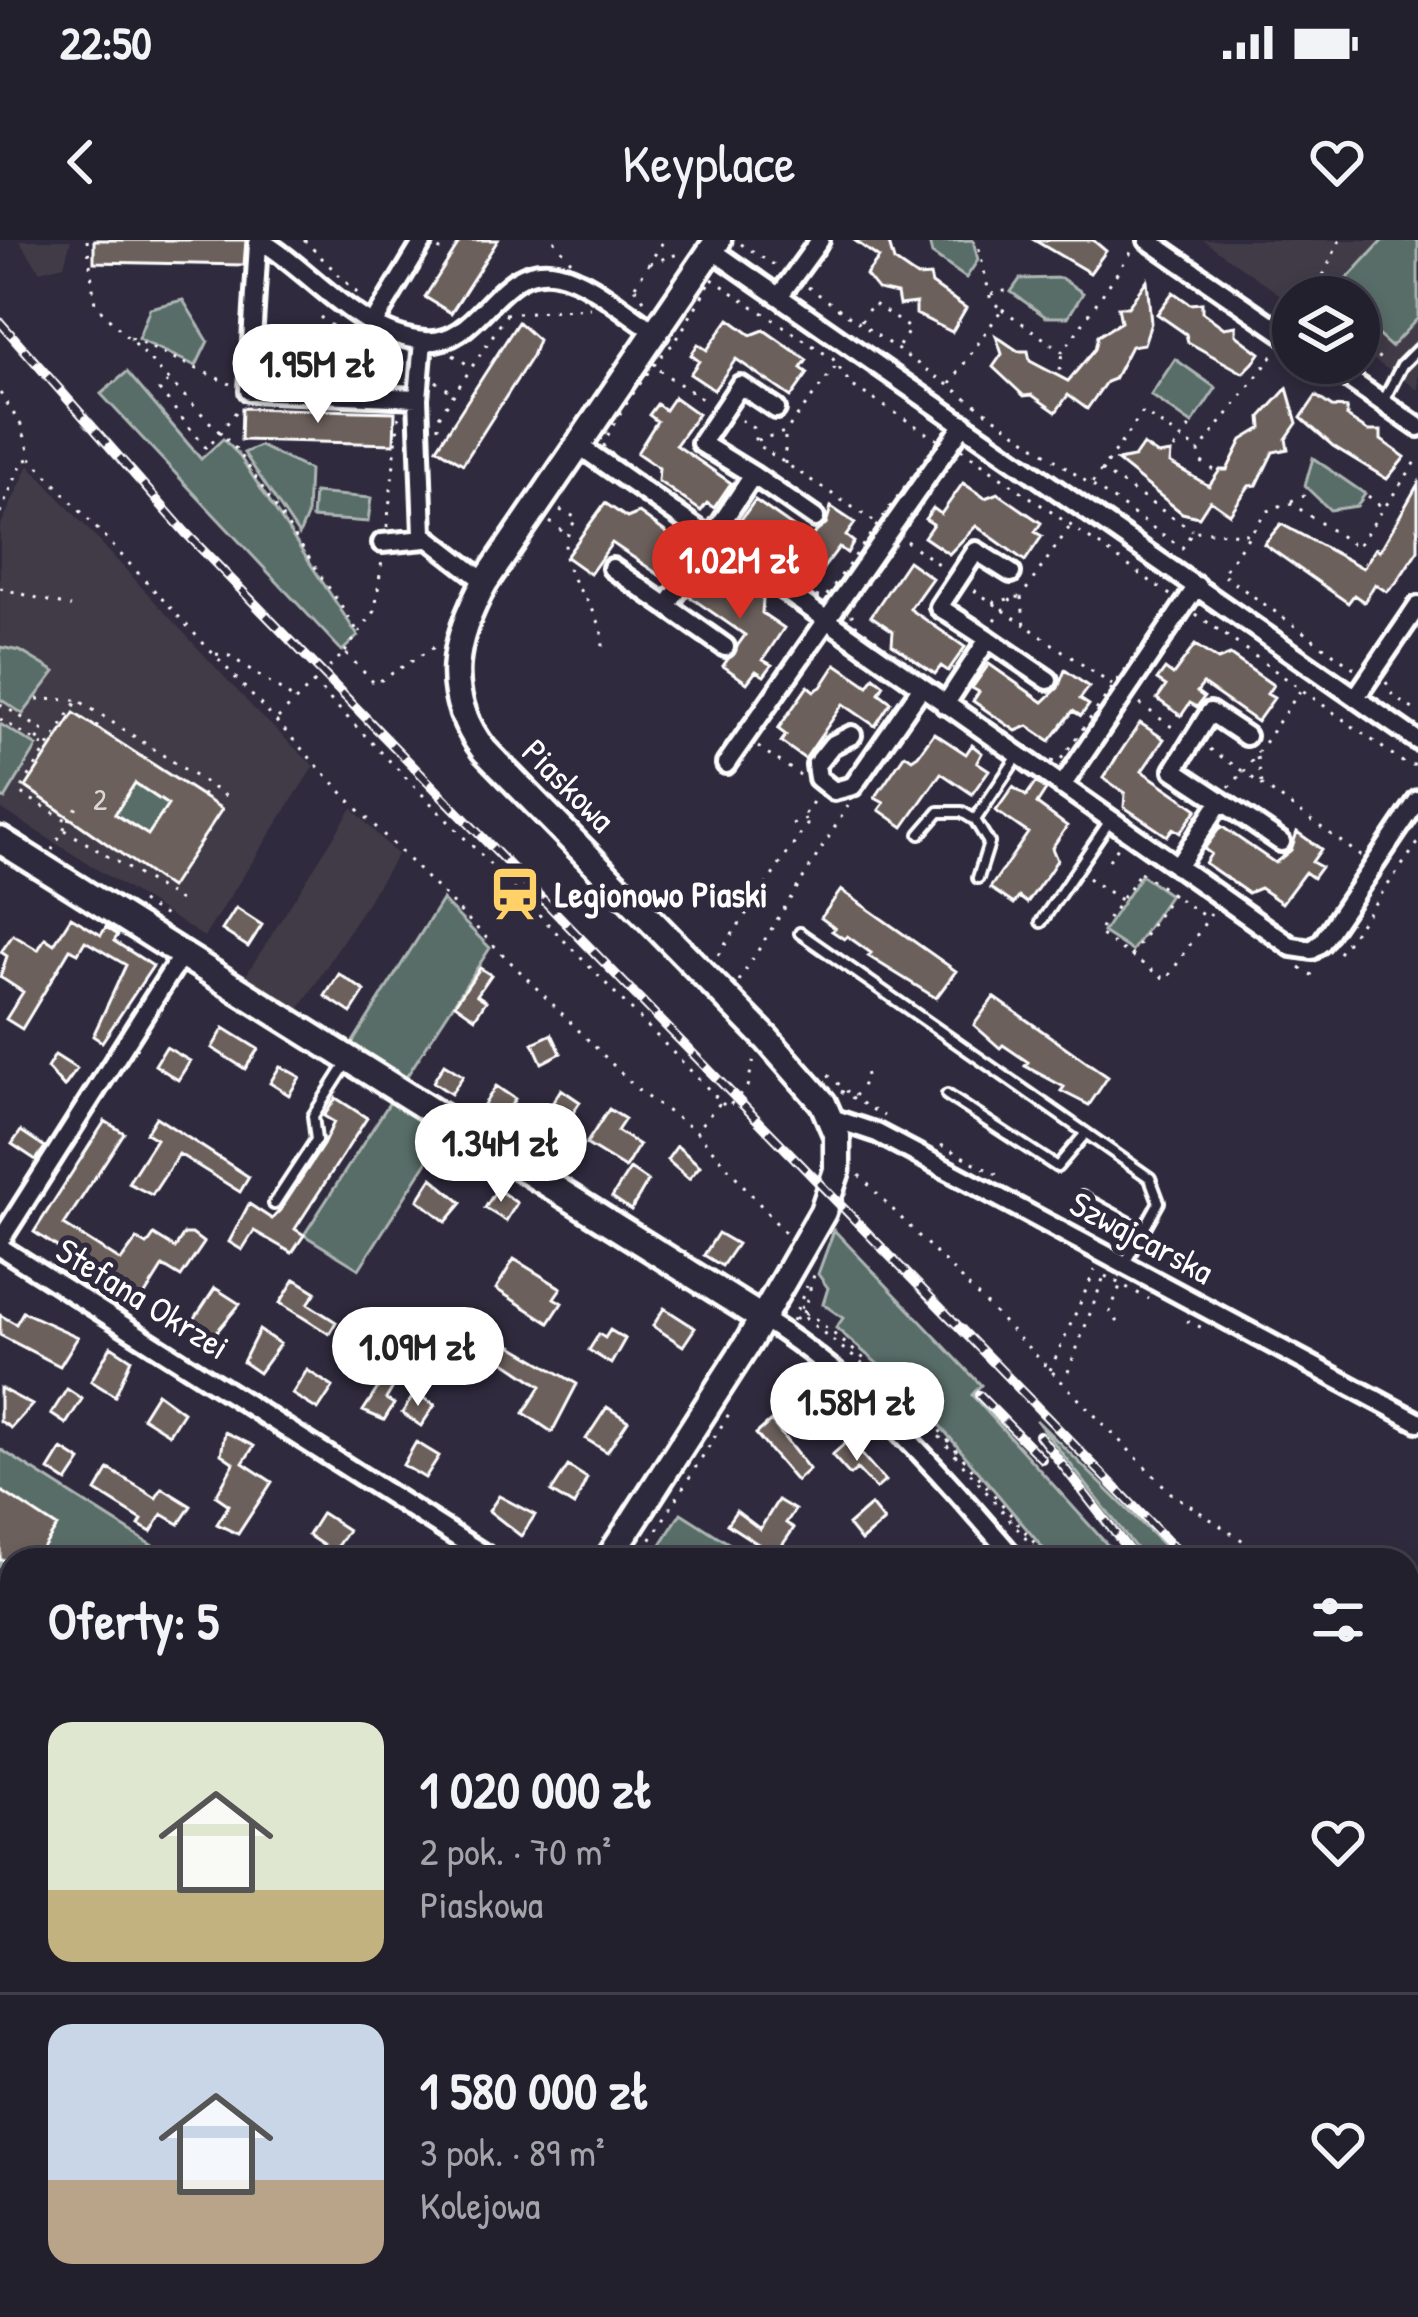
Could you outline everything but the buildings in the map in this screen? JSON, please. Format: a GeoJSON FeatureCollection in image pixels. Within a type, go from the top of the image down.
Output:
{"type":"FeatureCollection","features":[{"type":"Feature","properties":{"kind":"street"},"geometry":{"type":"LineString","coordinates":[[373,324],[424,240]]}},
{"type":"Feature","properties":{"kind":"street"},"geometry":{"type":"LineString","coordinates":[[780,295],[820,240]]}},
{"type":"Feature","properties":{"kind":"street"},"geometry":{"type":"LineString","coordinates":[[1148,240],[1272,332]]}},
{"type":"Feature","properties":{"kind":"street"},"geometry":{"type":"LineString","coordinates":[[268,242],[349,312],[423,341],[448,338],[511,283],[539,271],[564,274],[649,328]]}},
{"type":"Feature","properties":{"kind":"street"},"geometry":{"type":"LineString","coordinates":[[268,242],[249,391],[418,398]]}},
{"type":"Feature","properties":{"kind":"street"},"geometry":{"type":"LineString","coordinates":[[706,247],[1418,741]]}},
{"type":"Feature","properties":{"kind":"street","name":"Piaskowa"},"geometry":{"type":"LineString","coordinates":[[616,1548],[763,1318],[830,1198],[839,1151],[832,1118],[730,983],[472,734],[458,694],[456,647],[461,625],[485,582],[534,523],[649,328],[706,247]]}},
{"type":"Feature","properties":{"kind":"street"},"geometry":{"type":"LineString","coordinates":[[423,341],[418,398],[426,539]]}},
{"type":"Feature","properties":{"kind":"street"},"geometry":{"type":"LineString","coordinates":[[1357,384],[1418,427]]}},
{"type":"Feature","properties":{"kind":"street"},"geometry":{"type":"LineString","coordinates":[[776,409],[740,385],[701,443],[815,518]]}},
{"type":"Feature","properties":{"kind":"street"},"geometry":{"type":"LineString","coordinates":[[726,764],[964,424]]}},
{"type":"Feature","properties":{"kind":"street"},"geometry":{"type":"LineString","coordinates":[[581,447],[921,688],[949,700],[1106,825],[1283,942],[1312,950],[1418,800]]}},
{"type":"Feature","properties":{"kind":"street"},"geometry":{"type":"LineString","coordinates":[[716,531],[753,476]]}},
{"type":"Feature","properties":{"kind":"street"},"geometry":{"type":"LineString","coordinates":[[382,543],[426,539],[485,582]]}},
{"type":"Feature","properties":{"kind":"street"},"geometry":{"type":"LineString","coordinates":[[667,606],[706,550]]}},
{"type":"Feature","properties":{"kind":"street"},"geometry":{"type":"LineString","coordinates":[[1010,572],[976,551],[939,607],[990,633],[1048,680]]}},
{"type":"Feature","properties":{"kind":"street"},"geometry":{"type":"LineString","coordinates":[[612,568],[724,647]]}},
{"type":"Feature","properties":{"kind":"street"},"geometry":{"type":"LineString","coordinates":[[1062,786],[1197,586]]}},
{"type":"Feature","properties":{"kind":"street"},"geometry":{"type":"LineString","coordinates":[[1356,697],[1418,606]]}},
{"type":"Feature","properties":{"kind":"street"},"geometry":{"type":"LineString","coordinates":[[949,700],[990,633]]}},
{"type":"Feature","properties":{"kind":"street"},"geometry":{"type":"LineString","coordinates":[[852,735],[820,756],[820,779],[849,790],[921,688]]}},
{"type":"Feature","properties":{"kind":"street"},"geometry":{"type":"LineString","coordinates":[[1246,736],[1210,712],[1174,770],[1226,793],[1281,842]]}},
{"type":"Feature","properties":{"kind":"street"},"geometry":{"type":"LineString","coordinates":[[1178,875],[1226,793]]}},
{"type":"Feature","properties":{"kind":"street"},"geometry":{"type":"LineString","coordinates":[[0,840],[822,1358],[906,1432],[1006,1548]]}},
{"type":"Feature","properties":{"kind":"street"},"geometry":{"type":"LineString","coordinates":[[0,1244],[183,953]]}},
{"type":"Feature","properties":{"kind":"street","name":"Szwajcarska"},"geometry":{"type":"LineString","coordinates":[[832,1118],[877,1133],[1418,1422]]}},
{"type":"Feature","properties":{"kind":"street","name":"Stefana Okrzei"},"geometry":{"type":"LineString","coordinates":[[0,1244],[474,1548]]}},
{"type":"Feature","properties":{"kind":"lane"},"geometry":{"type":"LineString","coordinates":[[1383,402],[1398,371],[1418,349]]}},
{"type":"Feature","properties":{"kind":"lane"},"geometry":{"type":"LineString","coordinates":[[975,820],[1018,754]]}},
{"type":"Feature","properties":{"kind":"lane"},"geometry":{"type":"LineString","coordinates":[[920,834],[939,812],[962,812],[975,820],[989,842],[978,878]]}},
{"type":"Feature","properties":{"kind":"lane"},"geometry":{"type":"LineString","coordinates":[[1041,922],[1106,825]]}},
{"type":"Feature","properties":{"kind":"lane"},"geometry":{"type":"LineString","coordinates":[[800,933],[1150,1178],[1159,1202],[1124,1265]]}},
{"type":"Feature","properties":{"kind":"lane"},"geometry":{"type":"LineString","coordinates":[[274,1204],[316,1140],[313,1116],[350,1058]]}},
{"type":"Feature","properties":{"kind":"lane"},"geometry":{"type":"LineString","coordinates":[[946,1095],[1057,1167],[1086,1133]]}},
{"type":"Feature","properties":{"kind":"lane"},"geometry":{"type":"LineString","coordinates":[[1082,1198],[1144,1229]]}},
{"type":"Feature","properties":{"kind":"path"},"geometry":{"type":"LineString","coordinates":[[87,240],[95,304],[223,435],[361,636]]}},
{"type":"Feature","properties":{"kind":"path"},"geometry":{"type":"LineString","coordinates":[[304,240],[374,304]]}},
{"type":"Feature","properties":{"kind":"path"},"geometry":{"type":"LineString","coordinates":[[433,260],[446,240]]}},
{"type":"Feature","properties":{"kind":"path"},"geometry":{"type":"LineString","coordinates":[[554,240],[568,252],[575,274]]}},
{"type":"Feature","properties":{"kind":"path"},"geometry":{"type":"LineString","coordinates":[[649,328],[647,308],[635,288],[664,240]]}},
{"type":"Feature","properties":{"kind":"path"},"geometry":{"type":"LineString","coordinates":[[977,240],[989,294],[1002,310],[1063,352],[1065,362],[1060,370]]}},
{"type":"Feature","properties":{"kind":"path"},"geometry":{"type":"LineString","coordinates":[[1063,352],[1136,244],[1131,240]]}},
{"type":"Feature","properties":{"kind":"path"},"geometry":{"type":"LineString","coordinates":[[1323,276],[1340,240]]}},
{"type":"Feature","properties":{"kind":"path"},"geometry":{"type":"LineString","coordinates":[[649,264],[706,247]]}},
{"type":"Feature","properties":{"kind":"path"},"geometry":{"type":"LineString","coordinates":[[712,279],[837,365],[851,386],[938,440],[834,592],[819,598],[716,531],[604,448],[603,435],[641,388],[652,365],[674,344],[712,279]]}},
{"type":"Feature","properties":{"kind":"path"},"geometry":{"type":"LineString","coordinates":[[804,284],[1182,548],[1193,531]]}},
{"type":"Feature","properties":{"kind":"path"},"geometry":{"type":"LineString","coordinates":[[989,294],[1009,290]]}},
{"type":"Feature","properties":{"kind":"path"},"geometry":{"type":"LineString","coordinates":[[860,323],[874,303],[910,329],[897,349]]}},
{"type":"Feature","properties":{"kind":"path"},"geometry":{"type":"LineString","coordinates":[[496,314],[598,307]]}},
{"type":"Feature","properties":{"kind":"path"},"geometry":{"type":"LineString","coordinates":[[949,385],[1002,310]]}},
{"type":"Feature","properties":{"kind":"path"},"geometry":{"type":"LineString","coordinates":[[426,425],[438,428],[454,394],[507,314]]}},
{"type":"Feature","properties":{"kind":"path"},"geometry":{"type":"LineString","coordinates":[[320,317],[412,368]]}},
{"type":"Feature","properties":{"kind":"path"},"geometry":{"type":"LineString","coordinates":[[322,390],[331,327]]}},
{"type":"Feature","properties":{"kind":"path"},"geometry":{"type":"LineString","coordinates":[[126,336],[241,389]]}},
{"type":"Feature","properties":{"kind":"path"},"geometry":{"type":"LineString","coordinates":[[446,351],[472,367]]}},
{"type":"Feature","properties":{"kind":"path"},"geometry":{"type":"LineString","coordinates":[[1380,357],[1398,371]]}},
{"type":"Feature","properties":{"kind":"path"},"geometry":{"type":"LineString","coordinates":[[1199,451],[1272,361]]}},
{"type":"Feature","properties":{"kind":"path"},"geometry":{"type":"LineString","coordinates":[[1065,362],[1073,367]]}},
{"type":"Feature","properties":{"kind":"path"},"geometry":{"type":"LineString","coordinates":[[652,365],[753,428],[755,441],[784,464],[803,470],[880,525]]}},
{"type":"Feature","properties":{"kind":"path"},"geometry":{"type":"LineString","coordinates":[[755,441],[785,432],[837,365]]}},
{"type":"Feature","properties":{"kind":"path"},"geometry":{"type":"LineString","coordinates":[[430,376],[454,394]]}},
{"type":"Feature","properties":{"kind":"path"},"geometry":{"type":"LineString","coordinates":[[169,380],[159,390],[207,449],[223,435],[241,405]]}},
{"type":"Feature","properties":{"kind":"path"},"geometry":{"type":"LineString","coordinates":[[0,393],[21,425],[32,459],[354,805],[641,1093],[696,1131],[794,1242]]}},
{"type":"Feature","properties":{"kind":"path"},"geometry":{"type":"LineString","coordinates":[[183,419],[196,408]]}},
{"type":"Feature","properties":{"kind":"path"},"geometry":{"type":"LineString","coordinates":[[1091,484],[1143,412],[1199,451],[1201,461],[1214,470]]}},
{"type":"Feature","properties":{"kind":"path"},"geometry":{"type":"LineString","coordinates":[[1174,449],[1191,425]]}},
{"type":"Feature","properties":{"kind":"path"},"geometry":{"type":"LineString","coordinates":[[784,464],[785,432]]}},
{"type":"Feature","properties":{"kind":"path"},"geometry":{"type":"LineString","coordinates":[[961,449],[1071,526],[1176,599],[1066,758],[1055,763],[1042,760],[949,700],[851,622],[852,604],[961,449]]}},
{"type":"Feature","properties":{"kind":"path"},"geometry":{"type":"LineString","coordinates":[[1289,502],[1357,547],[1418,458]]}},
{"type":"Feature","properties":{"kind":"path"},"geometry":{"type":"LineString","coordinates":[[0,513],[23,461],[32,459]]}},
{"type":"Feature","properties":{"kind":"path"},"geometry":{"type":"LineString","coordinates":[[1197,467],[1201,461]]}},
{"type":"Feature","properties":{"kind":"path"},"geometry":{"type":"LineString","coordinates":[[1101,470],[1193,531],[1249,534]]}},
{"type":"Feature","properties":{"kind":"path"},"geometry":{"type":"LineString","coordinates":[[1307,494],[1266,512],[1222,574],[1359,671],[1364,665]]}},
{"type":"Feature","properties":{"kind":"path"},"geometry":{"type":"LineString","coordinates":[[1368,496],[1384,508]]}},
{"type":"Feature","properties":{"kind":"path"},"geometry":{"type":"LineString","coordinates":[[1142,520],[1152,504]]}},
{"type":"Feature","properties":{"kind":"path"},"geometry":{"type":"LineString","coordinates":[[553,506],[578,518],[566,534],[562,559],[605,634],[602,654]]}},
{"type":"Feature","properties":{"kind":"path"},"geometry":{"type":"LineString","coordinates":[[534,523],[545,518],[566,534]]}},
{"type":"Feature","properties":{"kind":"path"},"geometry":{"type":"LineString","coordinates":[[1025,625],[1021,597],[1071,526]]}},
{"type":"Feature","properties":{"kind":"path"},"geometry":{"type":"LineString","coordinates":[[899,537],[958,579]]}},
{"type":"Feature","properties":{"kind":"path"},"geometry":{"type":"LineString","coordinates":[[0,588],[70,607]]}},
{"type":"Feature","properties":{"kind":"path"},"geometry":{"type":"LineString","coordinates":[[977,592],[1115,688]]}},
{"type":"Feature","properties":{"kind":"path"},"geometry":{"type":"LineString","coordinates":[[992,602],[1021,597]]}},
{"type":"Feature","properties":{"kind":"path"},"geometry":{"type":"LineString","coordinates":[[990,633],[1011,599]]}},
{"type":"Feature","properties":{"kind":"path"},"geometry":{"type":"LineString","coordinates":[[1188,620],[1194,613],[1404,763],[1418,766]]}},
{"type":"Feature","properties":{"kind":"path"},"geometry":{"type":"LineString","coordinates":[[277,719],[345,652],[374,684]]}},
{"type":"Feature","properties":{"kind":"path"},"geometry":{"type":"LineString","coordinates":[[216,654],[230,656],[296,700]]}},
{"type":"Feature","properties":{"kind":"path"},"geometry":{"type":"LineString","coordinates":[[1381,678],[1395,698],[1418,712]]}},
{"type":"Feature","properties":{"kind":"path"},"geometry":{"type":"LineString","coordinates":[[313,682],[727,1108],[747,1088],[759,1049],[770,1059]]}},
{"type":"Feature","properties":{"kind":"path"},"geometry":{"type":"LineString","coordinates":[[1226,793],[1301,690]]}},
{"type":"Feature","properties":{"kind":"path"},"geometry":{"type":"LineString","coordinates":[[37,698],[78,700],[232,800]]}},
{"type":"Feature","properties":{"kind":"path"},"geometry":{"type":"LineString","coordinates":[[1133,699],[1181,733]]}},
{"type":"Feature","properties":{"kind":"path"},"geometry":{"type":"LineString","coordinates":[[19,791],[78,700]]}},
{"type":"Feature","properties":{"kind":"path"},"geometry":{"type":"LineString","coordinates":[[37,741],[44,731],[3,706],[0,717],[47,748]]}},
{"type":"Feature","properties":{"kind":"path"},"geometry":{"type":"LineString","coordinates":[[96,727],[103,716]]}},
{"type":"Feature","properties":{"kind":"path"},"geometry":{"type":"LineString","coordinates":[[710,966],[806,819],[820,779],[806,779],[754,744]]}},
{"type":"Feature","properties":{"kind":"path"},"geometry":{"type":"LineString","coordinates":[[1209,748],[1365,858]]}},
{"type":"Feature","properties":{"kind":"path"},"geometry":{"type":"LineString","coordinates":[[1257,754],[1262,785]]}},
{"type":"Feature","properties":{"kind":"path"},"geometry":{"type":"LineString","coordinates":[[202,796],[208,785]]}},
{"type":"Feature","properties":{"kind":"path"},"geometry":{"type":"LineString","coordinates":[[12,787],[68,821]]}},
{"type":"Feature","properties":{"kind":"path"},"geometry":{"type":"LineString","coordinates":[[730,983],[845,808],[862,792]]}},
{"type":"Feature","properties":{"kind":"path"},"geometry":{"type":"LineString","coordinates":[[50,852],[80,802]]}},
{"type":"Feature","properties":{"kind":"path"},"geometry":{"type":"LineString","coordinates":[[792,824],[806,819]]}},
{"type":"Feature","properties":{"kind":"path"},"geometry":{"type":"LineString","coordinates":[[1106,825],[1134,852]]}},
{"type":"Feature","properties":{"kind":"path"},"geometry":{"type":"LineString","coordinates":[[64,829],[182,902]]}},
{"type":"Feature","properties":{"kind":"path"},"geometry":{"type":"LineString","coordinates":[[1109,860],[1121,843]]}},
{"type":"Feature","properties":{"kind":"path"},"geometry":{"type":"LineString","coordinates":[[1329,951],[1341,954],[1418,843]]}},
{"type":"Feature","properties":{"kind":"path"},"geometry":{"type":"LineString","coordinates":[[1148,861],[1098,933],[1166,980],[1215,908]]}},
{"type":"Feature","properties":{"kind":"path"},"geometry":{"type":"LineString","coordinates":[[1076,870],[1121,900]]}},
{"type":"Feature","properties":{"kind":"path"},"geometry":{"type":"LineString","coordinates":[[1141,872],[1208,920]]}},
{"type":"Feature","properties":{"kind":"path"},"geometry":{"type":"LineString","coordinates":[[1131,956],[1172,894],[1178,875]]}},
{"type":"Feature","properties":{"kind":"path"},"geometry":{"type":"LineString","coordinates":[[1292,962],[1311,975],[1318,964]]}},
{"type":"Feature","properties":{"kind":"path"},"geometry":{"type":"LineString","coordinates":[[813,1068],[854,1098],[867,1079],[864,1068]]}},
{"type":"Feature","properties":{"kind":"path"},"geometry":{"type":"LineString","coordinates":[[696,1131],[722,1102]]}},
{"type":"Feature","properties":{"kind":"path"},"geometry":{"type":"LineString","coordinates":[[839,1151],[1171,1493],[1254,1548]]}},
{"type":"Feature","properties":{"kind":"path"},"geometry":{"type":"LineString","coordinates":[[1049,1372],[1095,1270]]}},
{"type":"Feature","properties":{"kind":"path"},"geometry":{"type":"LineString","coordinates":[[1068,1372],[1105,1276]]}},
{"type":"Feature","properties":{"kind":"path"},"geometry":{"type":"LineString","coordinates":[[1118,1322],[1110,1312],[1121,1285]]}},
{"type":"Feature","properties":{"kind":"path"},"geometry":{"type":"LineString","coordinates":[[801,1306],[806,1318],[910,1403],[1034,1548]]}},
{"type":"Feature","properties":{"kind":"path"},"geometry":{"type":"LineString","coordinates":[[645,1548],[739,1397]]}},
{"type":"Feature","properties":{"kind":"shaded area"},"geometry":{"type":"Polygon","coordinates":[[[19,240],[71,240],[64,265],[40,271],[19,240]]]}},
{"type":"Feature","properties":{"kind":"shaded area"},"geometry":{"type":"Polygon","coordinates":[[[1203,240],[1418,240],[1418,390],[1380,364],[1380,276],[1272,276],[1272,289],[1203,240]]]}},
{"type":"Feature","properties":{"kind":"shaded area"},"geometry":{"type":"Polygon","coordinates":[[[29,465],[255,710],[314,766],[204,937],[0,808],[0,527],[29,465]]]}},
{"type":"Feature","properties":{"kind":"shaded area"},"geometry":{"type":"Polygon","coordinates":[[[352,808],[397,855],[299,1010],[246,975],[352,808]]]}},
{"type":"Feature","properties":{"kind":"green space"},"geometry":{"type":"Polygon","coordinates":[[[973,240],[978,260],[966,278],[932,254],[929,242],[973,240]]]}},
{"type":"Feature","properties":{"kind":"green space"},"geometry":{"type":"Polygon","coordinates":[[[1383,240],[1418,240],[1418,318],[1391,347],[1380,337],[1380,276],[1350,276],[1383,240]]]}},
{"type":"Feature","properties":{"kind":"green space"},"geometry":{"type":"Polygon","coordinates":[[[1061,278],[1083,293],[1068,317],[1046,317],[1011,292],[1020,279],[1061,278]]]}},
{"type":"Feature","properties":{"kind":"green space"},"geometry":{"type":"Polygon","coordinates":[[[183,300],[208,341],[196,366],[138,339],[150,308],[183,300]]]}},
{"type":"Feature","properties":{"kind":"green space"},"geometry":{"type":"Polygon","coordinates":[[[1175,359],[1216,388],[1192,424],[1151,395],[1175,359]]]}},
{"type":"Feature","properties":{"kind":"green space"},"geometry":{"type":"Polygon","coordinates":[[[127,372],[201,459],[223,439],[238,454],[358,636],[342,651],[101,394],[127,372]]]}},
{"type":"Feature","properties":{"kind":"green space"},"geometry":{"type":"Polygon","coordinates":[[[260,446],[309,470],[307,516],[299,535],[244,453],[260,446]]]}},
{"type":"Feature","properties":{"kind":"green space"},"geometry":{"type":"Polygon","coordinates":[[[1313,458],[1365,494],[1357,506],[1330,510],[1305,486],[1313,458]]]}},
{"type":"Feature","properties":{"kind":"green space"},"geometry":{"type":"Polygon","coordinates":[[[314,493],[371,498],[368,522],[312,518],[314,493]]]}},
{"type":"Feature","properties":{"kind":"green space"},"geometry":{"type":"Polygon","coordinates":[[[0,647],[20,651],[55,672],[23,714],[0,699],[0,647]]]}},
{"type":"Feature","properties":{"kind":"green space"},"geometry":{"type":"Polygon","coordinates":[[[0,724],[37,746],[5,799],[0,796],[0,724]]]}},
{"type":"Feature","properties":{"kind":"green space"},"geometry":{"type":"Polygon","coordinates":[[[135,783],[168,805],[148,835],[115,814],[135,783]]]}},
{"type":"Feature","properties":{"kind":"green space"},"geometry":{"type":"Polygon","coordinates":[[[1141,875],[1170,895],[1132,951],[1103,932],[1141,875]]]}},
{"type":"Feature","properties":{"kind":"green space"},"geometry":{"type":"Polygon","coordinates":[[[442,900],[490,948],[405,1079],[351,1045],[442,900]]]}},
{"type":"Feature","properties":{"kind":"green space"},"geometry":{"type":"Polygon","coordinates":[[[390,1102],[444,1135],[359,1269],[304,1235],[390,1102]]]}},
{"type":"Feature","properties":{"kind":"green space"},"geometry":{"type":"Polygon","coordinates":[[[834,1230],[981,1385],[972,1395],[1110,1548],[1043,1548],[915,1396],[836,1328],[843,1318],[823,1304],[828,1288],[818,1274],[834,1230]]]}},
{"type":"Feature","properties":{"kind":"green space"},"geometry":{"type":"Polygon","coordinates":[[[1036,1420],[1167,1548],[1136,1548],[1036,1420]]]}},
{"type":"Feature","properties":{"kind":"green space"},"geometry":{"type":"Polygon","coordinates":[[[0,1449],[156,1548],[0,1548],[0,1449]]]}},
{"type":"Feature","properties":{"kind":"green space"},"geometry":{"type":"Polygon","coordinates":[[[681,1513],[736,1548],[659,1548],[681,1513]]]}},
{"type":"Feature","properties":{"kind":"railway"},"geometry":{"type":"LineString","coordinates":[[0,322],[185,532],[1174,1548]]}},
{"type":"Feature","properties":{"kind":"railway"},"geometry":{"type":"LineString","coordinates":[[979,1395],[1042,1459]]}},
{"type":"Feature","properties":{"kind":"railway"},"geometry":{"type":"LineString","coordinates":[[1039,1435],[1127,1548]]}},
{"type":"Feature","properties":{"kind":"place","name":"Legionowo Piaski"},"geometry":{"type":"Point","coordinates":[515,894]}}]}
